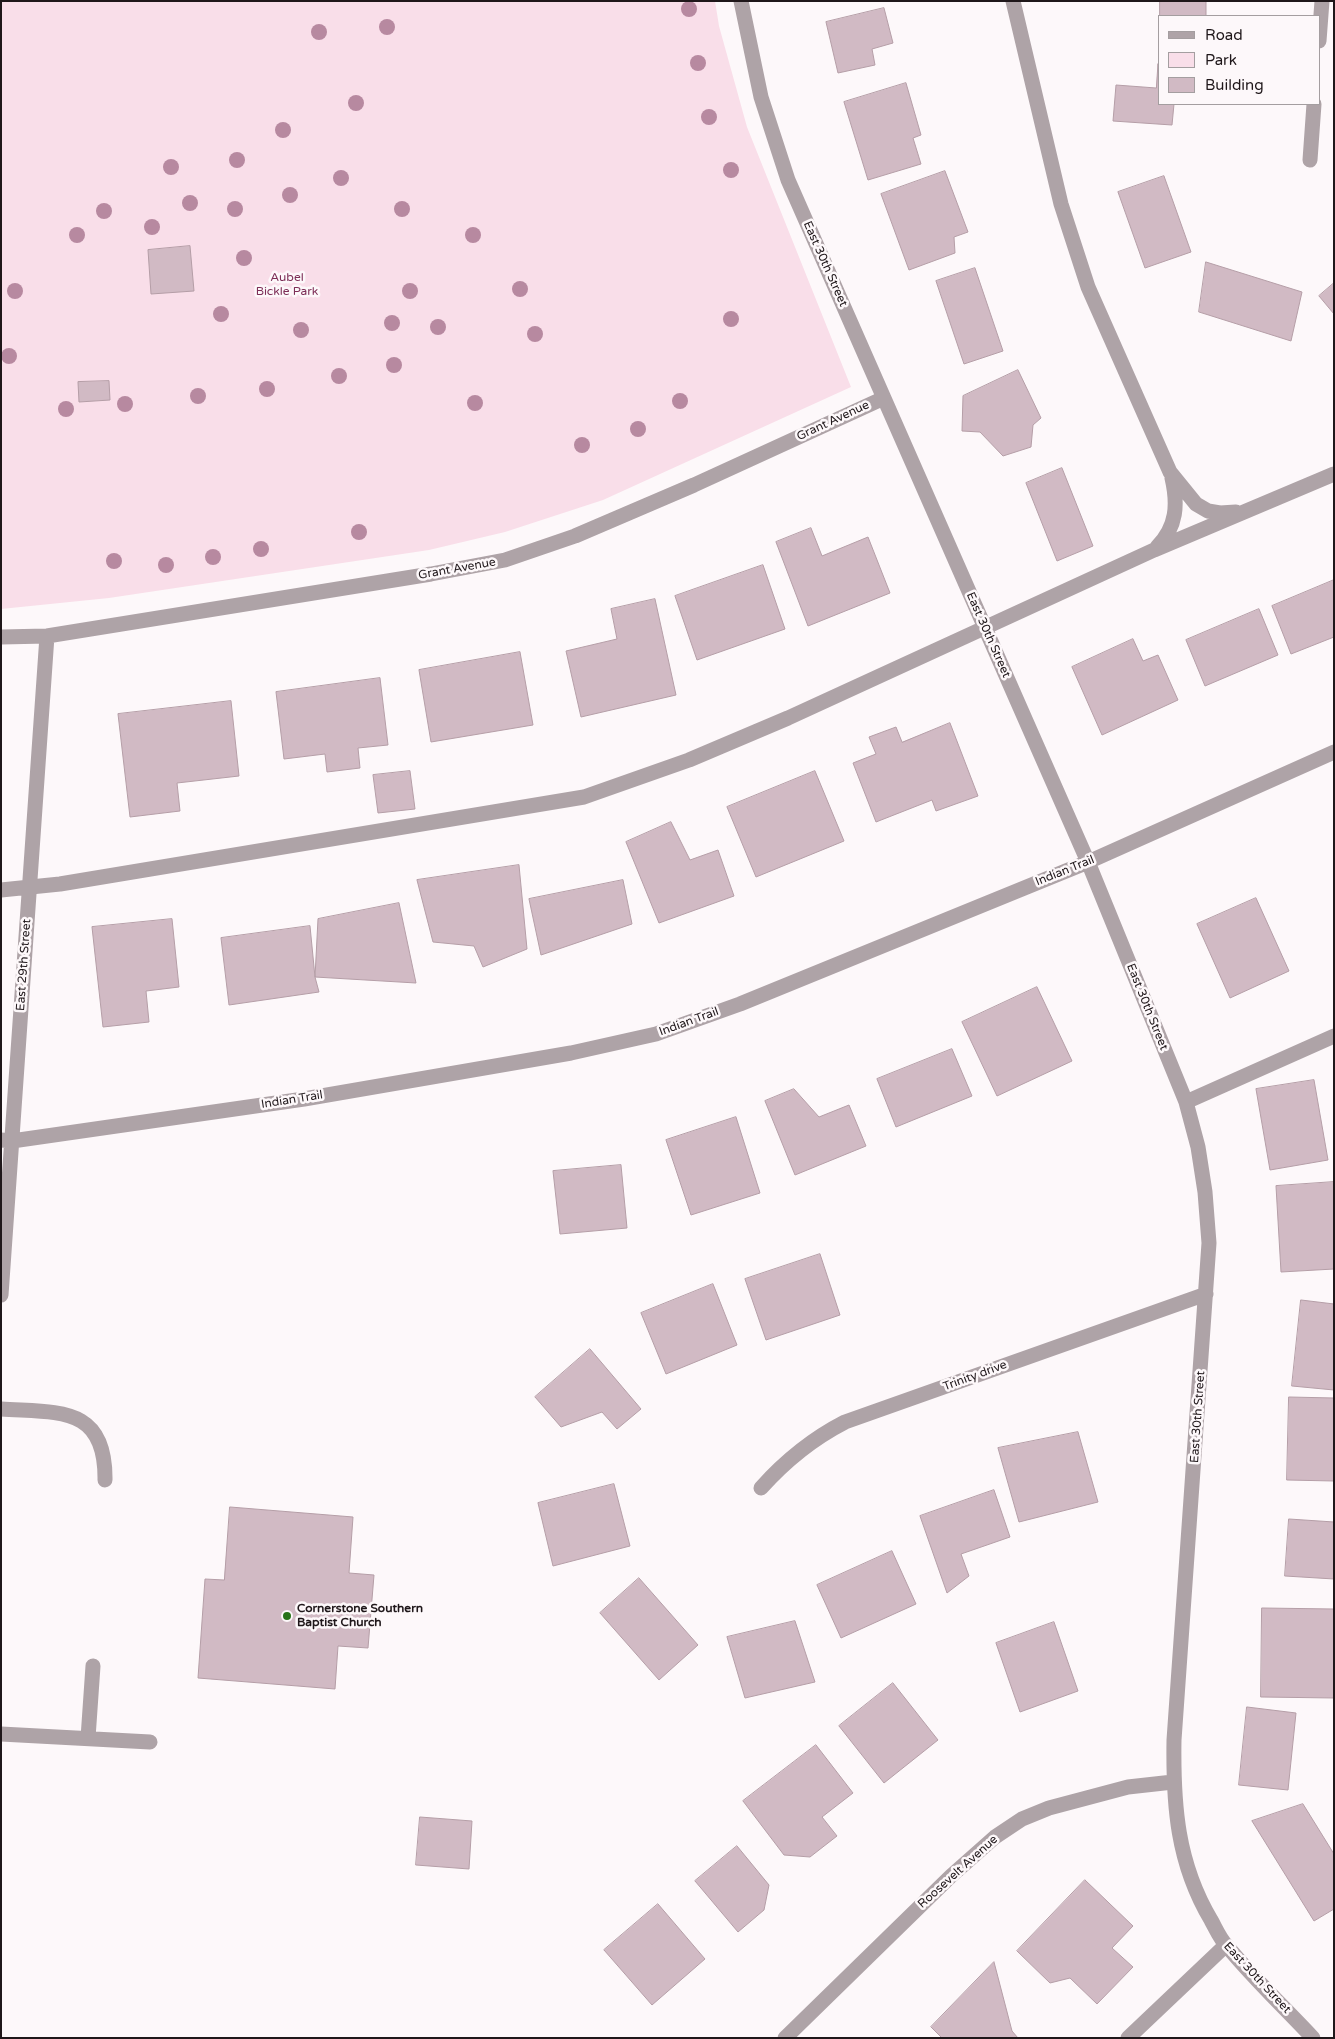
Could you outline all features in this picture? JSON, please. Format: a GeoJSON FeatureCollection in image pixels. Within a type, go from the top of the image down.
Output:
{"type":"FeatureCollection","features":[{"type":"Feature","properties":{"kind":"street","name":"East 30th Street"},"geometry":{"type":"LineString","coordinates":[[741,1],[761,97],[785,172],[1088,862],[1186,1102],[1198,1147],[1205,1192],[1209,1243],[1175,1730],[1174,1782],[1177,1828],[1186,1867],[1202,1906],[1226,1945],[1313,2038]]}},
{"type":"Feature","properties":{"kind":"street"},"geometry":{"type":"LineString","coordinates":[[1320,28],[1322,1]]}},
{"type":"Feature","properties":{"kind":"street"},"geometry":{"type":"LineString","coordinates":[[1012,3],[1039,118],[1073,245],[1088,287],[1170,472],[1176,494],[1175,516],[1168,535],[1154,550]]}},
{"type":"Feature","properties":{"kind":"street"},"geometry":{"type":"LineString","coordinates":[[1310,160],[1314,105]]}},
{"type":"Feature","properties":{"kind":"street","name":"Grant Avenue"},"geometry":{"type":"LineString","coordinates":[[1,637],[47,636],[431,574],[505,560],[575,536],[702,481],[884,398]]}},
{"type":"Feature","properties":{"kind":"street"},"geometry":{"type":"LineString","coordinates":[[1170,472],[1196,504],[1208,511],[1232,512],[1257,506]]}},
{"type":"Feature","properties":{"kind":"street"},"geometry":{"type":"LineString","coordinates":[[1,890],[60,884],[584,797],[689,760],[788,718],[1154,550],[1334,474]]}},
{"type":"Feature","properties":{"kind":"street","name":"East 29th Street"},"geometry":{"type":"LineString","coordinates":[[1,1295],[7,1141],[30,887],[47,636]]}},
{"type":"Feature","properties":{"kind":"street","name":"Indian Trail"},"geometry":{"type":"LineString","coordinates":[[7,1141],[304,1099],[571,1053],[656,1034],[740,1004],[1088,862],[1334,752]]}},
{"type":"Feature","properties":{"kind":"street"},"geometry":{"type":"LineString","coordinates":[[1186,1102],[1334,1036]]}},
{"type":"Feature","properties":{"kind":"street","name":"Trinity drive"},"geometry":{"type":"LineString","coordinates":[[761,1488],[779,1468],[800,1450],[822,1434],[845,1422],[1206,1294]]}},
{"type":"Feature","properties":{"kind":"street"},"geometry":{"type":"LineString","coordinates":[[1,1409],[55,1412],[75,1417],[90,1428],[100,1443],[105,1461],[105,1480]]}},
{"type":"Feature","properties":{"kind":"street"},"geometry":{"type":"LineString","coordinates":[[88,1738],[93,1666]]}},
{"type":"Feature","properties":{"kind":"street"},"geometry":{"type":"LineString","coordinates":[[1,1734],[150,1742]]}},
{"type":"Feature","properties":{"kind":"street","name":"Roosevelt Avenue"},"geometry":{"type":"LineString","coordinates":[[785,2038],[951,1876],[995,1837],[1022,1819],[1049,1808],[1128,1787],[1174,1782]]}},
{"type":"Feature","properties":{"kind":"street"},"geometry":{"type":"LineString","coordinates":[[1128,2038],[1226,1945]]}},
{"type":"Feature","properties":{"kind":"green space","name":"Aubel Bickle Park"},"geometry":{"type":"Polygon","coordinates":[[[1,1],[715,1],[719,26],[747,127],[851,387],[603,500],[505,532],[429,550],[109,598],[1,609],[1,1]]]}},
{"type":"Feature","properties":{"kind":"building"},"geometry":{"type":"Polygon","coordinates":[[[1160,1],[1206,1],[1206,15],[1160,15],[1160,1]]]}},
{"type":"Feature","properties":{"kind":"building"},"geometry":{"type":"Polygon","coordinates":[[[884,8],[893,43],[872,49],[875,65],[838,73],[826,22],[884,8]]]}},
{"type":"Feature","properties":{"kind":"building"},"geometry":{"type":"Polygon","coordinates":[[[1158,64],[1158,105],[1174,105],[1172,125],[1113,121],[1116,85],[1156,88],[1158,64]]]}},
{"type":"Feature","properties":{"kind":"building"},"geometry":{"type":"Polygon","coordinates":[[[906,83],[921,135],[913,138],[921,164],[868,180],[844,102],[906,83]]]}},
{"type":"Feature","properties":{"kind":"building"},"geometry":{"type":"Polygon","coordinates":[[[945,171],[968,232],[954,237],[955,253],[909,270],[881,194],[945,171]]]}},
{"type":"Feature","properties":{"kind":"building"},"geometry":{"type":"Polygon","coordinates":[[[1164,176],[1191,252],[1145,268],[1118,192],[1164,176]]]}},
{"type":"Feature","properties":{"kind":"building"},"geometry":{"type":"Polygon","coordinates":[[[190,246],[194,291],[151,294],[148,250],[190,246]]]}},
{"type":"Feature","properties":{"kind":"building"},"geometry":{"type":"Polygon","coordinates":[[[1206,262],[1302,292],[1291,341],[1199,312],[1206,262]]]}},
{"type":"Feature","properties":{"kind":"building"},"geometry":{"type":"Polygon","coordinates":[[[975,268],[1003,351],[964,364],[936,281],[975,268]]]}},
{"type":"Feature","properties":{"kind":"building"},"geometry":{"type":"Polygon","coordinates":[[[1334,283],[1334,314],[1319,296],[1334,283]]]}},
{"type":"Feature","properties":{"kind":"building"},"geometry":{"type":"Polygon","coordinates":[[[1018,370],[1041,418],[1033,425],[1031,447],[1003,456],[980,432],[962,431],[963,396],[1018,370]]]}},
{"type":"Feature","properties":{"kind":"building"},"geometry":{"type":"Polygon","coordinates":[[[109,381],[110,400],[79,402],[78,382],[109,381]]]}},
{"type":"Feature","properties":{"kind":"building"},"geometry":{"type":"Polygon","coordinates":[[[1062,468],[1093,546],[1057,561],[1026,483],[1062,468]]]}},
{"type":"Feature","properties":{"kind":"building"},"geometry":{"type":"Polygon","coordinates":[[[811,528],[822,556],[868,537],[890,593],[808,626],[776,542],[811,528]]]}},
{"type":"Feature","properties":{"kind":"building"},"geometry":{"type":"Polygon","coordinates":[[[763,565],[785,629],[697,660],[675,596],[763,565]]]}},
{"type":"Feature","properties":{"kind":"building"},"geometry":{"type":"Polygon","coordinates":[[[1334,580],[1334,637],[1291,654],[1272,606],[1334,580]]]}},
{"type":"Feature","properties":{"kind":"building"},"geometry":{"type":"Polygon","coordinates":[[[655,599],[676,695],[581,717],[566,651],[617,639],[611,609],[655,599]]]}},
{"type":"Feature","properties":{"kind":"building"},"geometry":{"type":"Polygon","coordinates":[[[1259,609],[1278,655],[1205,686],[1186,640],[1259,609]]]}},
{"type":"Feature","properties":{"kind":"building"},"geometry":{"type":"Polygon","coordinates":[[[1133,639],[1143,661],[1158,655],[1178,700],[1102,735],[1072,667],[1133,639]]]}},
{"type":"Feature","properties":{"kind":"building"},"geometry":{"type":"Polygon","coordinates":[[[520,652],[533,725],[431,742],[419,670],[520,652]]]}},
{"type":"Feature","properties":{"kind":"building"},"geometry":{"type":"Polygon","coordinates":[[[380,678],[388,745],[358,748],[360,768],[327,772],[325,754],[284,759],[276,692],[380,678]]]}},
{"type":"Feature","properties":{"kind":"building"},"geometry":{"type":"Polygon","coordinates":[[[231,701],[239,776],[177,783],[180,811],[130,817],[118,714],[231,701]]]}},
{"type":"Feature","properties":{"kind":"building"},"geometry":{"type":"Polygon","coordinates":[[[950,723],[978,796],[936,811],[932,800],[876,822],[853,763],[876,754],[869,737],[896,727],[902,742],[950,723]]]}},
{"type":"Feature","properties":{"kind":"building"},"geometry":{"type":"Polygon","coordinates":[[[410,771],[415,809],[378,813],[373,775],[410,771]]]}},
{"type":"Feature","properties":{"kind":"building"},"geometry":{"type":"Polygon","coordinates":[[[815,771],[844,841],[756,877],[727,807],[815,771]]]}},
{"type":"Feature","properties":{"kind":"building"},"geometry":{"type":"Polygon","coordinates":[[[671,822],[690,860],[718,850],[734,896],[659,923],[626,842],[671,822]]]}},
{"type":"Feature","properties":{"kind":"building"},"geometry":{"type":"Polygon","coordinates":[[[519,865],[527,949],[483,967],[474,946],[433,942],[417,880],[519,865]]]}},
{"type":"Feature","properties":{"kind":"building"},"geometry":{"type":"Polygon","coordinates":[[[623,880],[632,924],[541,955],[529,899],[623,880]]]}},
{"type":"Feature","properties":{"kind":"building"},"geometry":{"type":"Polygon","coordinates":[[[1256,898],[1289,971],[1230,998],[1197,924],[1256,898]]]}},
{"type":"Feature","properties":{"kind":"building"},"geometry":{"type":"Polygon","coordinates":[[[399,903],[416,983],[315,977],[318,919],[399,903]]]}},
{"type":"Feature","properties":{"kind":"building"},"geometry":{"type":"Polygon","coordinates":[[[172,919],[179,987],[146,991],[149,1022],[103,1027],[92,927],[172,919]]]}},
{"type":"Feature","properties":{"kind":"building"},"geometry":{"type":"Polygon","coordinates":[[[310,926],[315,977],[319,992],[229,1005],[221,938],[310,926]]]}},
{"type":"Feature","properties":{"kind":"building"},"geometry":{"type":"Polygon","coordinates":[[[1037,987],[1072,1061],[997,1096],[962,1022],[1037,987]]]}},
{"type":"Feature","properties":{"kind":"building"},"geometry":{"type":"Polygon","coordinates":[[[952,1049],[972,1096],[896,1127],[877,1079],[952,1049]]]}},
{"type":"Feature","properties":{"kind":"building"},"geometry":{"type":"Polygon","coordinates":[[[1314,1080],[1328,1160],[1270,1170],[1256,1089],[1314,1080]]]}},
{"type":"Feature","properties":{"kind":"building"},"geometry":{"type":"Polygon","coordinates":[[[794,1089],[819,1117],[849,1105],[866,1146],[795,1175],[765,1101],[794,1089]]]}},
{"type":"Feature","properties":{"kind":"building"},"geometry":{"type":"Polygon","coordinates":[[[736,1117],[760,1193],[691,1215],[666,1140],[736,1117]]]}},
{"type":"Feature","properties":{"kind":"building"},"geometry":{"type":"Polygon","coordinates":[[[621,1165],[627,1228],[560,1234],[553,1171],[621,1165]]]}},
{"type":"Feature","properties":{"kind":"building"},"geometry":{"type":"Polygon","coordinates":[[[1334,1182],[1334,1269],[1281,1272],[1276,1186],[1334,1182]]]}},
{"type":"Feature","properties":{"kind":"building"},"geometry":{"type":"Polygon","coordinates":[[[820,1254],[840,1315],[766,1340],[745,1279],[820,1254]]]}},
{"type":"Feature","properties":{"kind":"building"},"geometry":{"type":"Polygon","coordinates":[[[713,1284],[737,1345],[666,1374],[641,1313],[713,1284]]]}},
{"type":"Feature","properties":{"kind":"building"},"geometry":{"type":"Polygon","coordinates":[[[1301,1300],[1334,1304],[1334,1390],[1292,1386],[1301,1300]]]}},
{"type":"Feature","properties":{"kind":"building"},"geometry":{"type":"Polygon","coordinates":[[[590,1349],[641,1409],[617,1429],[602,1412],[561,1427],[535,1397],[590,1349]]]}},
{"type":"Feature","properties":{"kind":"building"},"geometry":{"type":"Polygon","coordinates":[[[1289,1397],[1334,1398],[1334,1481],[1287,1480],[1289,1397]]]}},
{"type":"Feature","properties":{"kind":"building"},"geometry":{"type":"Polygon","coordinates":[[[1078,1432],[1098,1502],[1019,1522],[998,1448],[1078,1432]]]}},
{"type":"Feature","properties":{"kind":"building"},"geometry":{"type":"Polygon","coordinates":[[[614,1484],[630,1546],[553,1566],[538,1503],[614,1484]]]}},
{"type":"Feature","properties":{"kind":"building"},"geometry":{"type":"Polygon","coordinates":[[[994,1490],[1010,1537],[961,1554],[969,1576],[947,1593],[920,1516],[994,1490]]]}},
{"type":"Feature","properties":{"kind":"building","name":"Cornerstone Southern Baptist Church"},"geometry":{"type":"Polygon","coordinates":[[[230,1507],[353,1517],[349,1573],[374,1575],[368,1648],[338,1646],[335,1689],[198,1678],[205,1579],[224,1580],[230,1507]]]}},
{"type":"Feature","properties":{"kind":"building"},"geometry":{"type":"Polygon","coordinates":[[[1289,1519],[1334,1522],[1334,1579],[1285,1576],[1289,1519]]]}},
{"type":"Feature","properties":{"kind":"building"},"geometry":{"type":"Polygon","coordinates":[[[892,1551],[916,1604],[841,1638],[817,1585],[892,1551]]]}},
{"type":"Feature","properties":{"kind":"building"},"geometry":{"type":"Polygon","coordinates":[[[639,1578],[698,1645],[659,1680],[600,1613],[639,1578]]]}},
{"type":"Feature","properties":{"kind":"building"},"geometry":{"type":"Polygon","coordinates":[[[1262,1608],[1334,1609],[1334,1698],[1261,1697],[1262,1608]]]}},
{"type":"Feature","properties":{"kind":"building"},"geometry":{"type":"Polygon","coordinates":[[[795,1621],[815,1682],[745,1698],[727,1637],[795,1621]]]}},
{"type":"Feature","properties":{"kind":"building"},"geometry":{"type":"Polygon","coordinates":[[[1054,1622],[1078,1691],[1020,1712],[996,1643],[1054,1622]]]}},
{"type":"Feature","properties":{"kind":"building"},"geometry":{"type":"Polygon","coordinates":[[[893,1683],[938,1740],[884,1783],[839,1726],[893,1683]]]}},
{"type":"Feature","properties":{"kind":"building"},"geometry":{"type":"Polygon","coordinates":[[[1247,1707],[1296,1713],[1288,1790],[1239,1785],[1247,1707]]]}},
{"type":"Feature","properties":{"kind":"building"},"geometry":{"type":"Polygon","coordinates":[[[816,1745],[853,1793],[822,1817],[837,1836],[810,1857],[784,1855],[743,1801],[816,1745]]]}},
{"type":"Feature","properties":{"kind":"building"},"geometry":{"type":"Polygon","coordinates":[[[1303,1804],[1334,1854],[1334,1909],[1314,1921],[1252,1821],[1303,1804]]]}},
{"type":"Feature","properties":{"kind":"building"},"geometry":{"type":"Polygon","coordinates":[[[420,1817],[472,1821],[469,1869],[416,1865],[420,1817]]]}},
{"type":"Feature","properties":{"kind":"building"},"geometry":{"type":"Polygon","coordinates":[[[737,1846],[769,1885],[764,1910],[738,1932],[695,1881],[737,1846]]]}},
{"type":"Feature","properties":{"kind":"building"},"geometry":{"type":"Polygon","coordinates":[[[1085,1880],[1133,1926],[1112,1948],[1133,1967],[1097,2004],[1070,1978],[1050,1983],[1017,1951],[1085,1880]]]}},
{"type":"Feature","properties":{"kind":"building"},"geometry":{"type":"Polygon","coordinates":[[[658,1904],[705,1959],[652,2005],[604,1950],[658,1904]]]}},
{"type":"Feature","properties":{"kind":"building"},"geometry":{"type":"Polygon","coordinates":[[[994,1962],[1012,2031],[1018,2038],[942,2038],[931,2027],[994,1962]]]}},
{"type":"Feature","properties":{"kind":"place","name":"Cornerstone Southern Baptist Church"},"geometry":{"type":"Point","coordinates":[287,1616]}}]}
